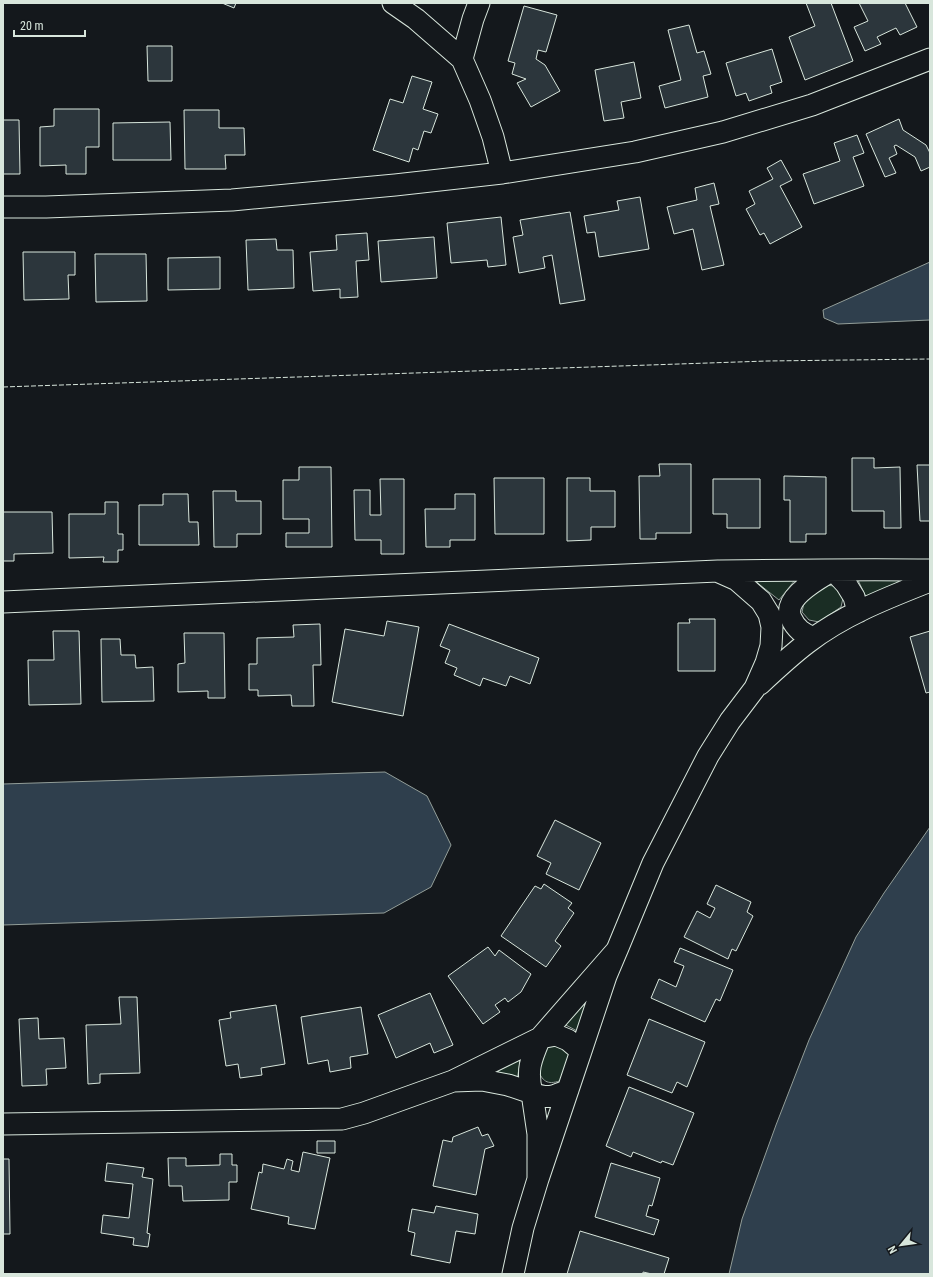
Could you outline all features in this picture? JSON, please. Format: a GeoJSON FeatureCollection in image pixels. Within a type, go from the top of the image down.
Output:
{"type":"FeatureCollection","features":[{"type":"Feature","properties":{"kind":"street"},"geometry":{"type":"LineString","coordinates":[[393,3],[416,19],[462,59],[485,114],[493,137],[502,173]]}},
{"type":"Feature","properties":{"kind":"street"},"geometry":{"type":"LineString","coordinates":[[462,59],[473,19],[480,3]]}},
{"type":"Feature","properties":{"kind":"street"},"geometry":{"type":"LineString","coordinates":[[3,207],[46,207],[232,200],[395,185],[502,173],[635,152],[723,132],[812,105],[930,59]]}},
{"type":"Feature","properties":{"kind":"street"},"geometry":{"type":"LineString","coordinates":[[3,602],[718,571],[816,569],[930,570]]}},
{"type":"Feature","properties":{"kind":"street"},"geometry":{"type":"LineString","coordinates":[[755,688],[766,663],[771,646],[794,599],[803,590],[833,570]]}},
{"type":"Feature","properties":{"kind":"street"},"geometry":{"type":"LineString","coordinates":[[833,570],[846,584],[854,596],[858,612]]}},
{"type":"Feature","properties":{"kind":"street"},"geometry":{"type":"LineString","coordinates":[[718,571],[737,580],[761,601],[769,614],[772,627],[771,646]]}},
{"type":"Feature","properties":{"kind":"street"},"geometry":{"type":"LineString","coordinates":[[513,1274],[538,1179],[606,976],[653,863],[708,756],[730,721],[755,688],[814,638],[837,623],[880,600],[930,581]]}},
{"type":"Feature","properties":{"kind":"street"},"geometry":{"type":"LineString","coordinates":[[790,608],[790,616],[795,626],[804,634],[814,638]]}},
{"type":"Feature","properties":{"kind":"street"},"geometry":{"type":"LineString","coordinates":[[538,1179],[538,1134],[529,1081],[530,1059],[540,1038],[617,950]]}},
{"type":"Feature","properties":{"kind":"street"},"geometry":{"type":"LineString","coordinates":[[3,1124],[342,1120],[364,1114],[453,1081],[540,1038],[556,1035],[568,1040],[581,1051]]}},
{"type":"Feature","properties":{"kind":"street"},"geometry":{"type":"LineString","coordinates":[[453,1081],[482,1080],[508,1085],[542,1097],[552,1097],[568,1090]]}},
{"type":"Feature","properties":{"kind":"green space"},"geometry":{"type":"Polygon","coordinates":[[[799,575],[779,600],[750,577],[799,575]]]}},
{"type":"Feature","properties":{"kind":"green space"},"geometry":{"type":"Polygon","coordinates":[[[857,578],[909,578],[866,597],[857,578]]]}},
{"type":"Feature","properties":{"kind":"green space"},"geometry":{"type":"Polygon","coordinates":[[[825,585],[834,586],[843,598],[841,607],[819,622],[809,620],[802,612],[804,603],[825,585]]]}},
{"type":"Feature","properties":{"kind":"green space"},"geometry":{"type":"Polygon","coordinates":[[[592,982],[579,1032],[562,1023],[592,982]]]}},
{"type":"Feature","properties":{"kind":"green space"},"geometry":{"type":"Polygon","coordinates":[[[554,1043],[570,1053],[562,1080],[547,1082],[542,1078],[538,1070],[541,1058],[545,1051],[554,1043]]]}},
{"type":"Feature","properties":{"kind":"green space"},"geometry":{"type":"Polygon","coordinates":[[[521,1055],[517,1081],[489,1069],[521,1055]]]}},
{"type":"Feature","properties":{"kind":"water"},"geometry":{"type":"Polygon","coordinates":[[[930,262],[930,320],[838,324],[824,318],[823,310],[930,262]]]}},
{"type":"Feature","properties":{"kind":"water"},"geometry":{"type":"Polygon","coordinates":[[[385,772],[427,796],[451,845],[431,887],[384,913],[3,925],[3,784],[385,772]]]}},
{"type":"Feature","properties":{"kind":"water"},"geometry":{"type":"Polygon","coordinates":[[[930,827],[930,1274],[729,1274],[742,1219],[809,1040],[856,937],[884,893],[930,827]]]}},
{"type":"Feature","properties":{"kind":"building"},"geometry":{"type":"Polygon","coordinates":[[[222,3],[236,3],[234,8],[222,3]]]}},
{"type":"Feature","properties":{"kind":"building"},"geometry":{"type":"Polygon","coordinates":[[[806,3],[831,3],[853,61],[805,80],[789,37],[815,26],[806,3]]]}},
{"type":"Feature","properties":{"kind":"building"},"geometry":{"type":"Polygon","coordinates":[[[859,3],[905,3],[917,27],[900,35],[896,28],[877,37],[881,44],[865,51],[854,27],[868,21],[859,3]]]}},
{"type":"Feature","properties":{"kind":"building"},"geometry":{"type":"Polygon","coordinates":[[[524,6],[557,15],[546,52],[538,50],[536,59],[545,65],[560,91],[531,107],[517,83],[526,79],[512,74],[515,63],[508,61],[524,6]]]}},
{"type":"Feature","properties":{"kind":"building"},"geometry":{"type":"Polygon","coordinates":[[[689,25],[697,53],[704,51],[711,74],[703,76],[708,97],[665,108],[659,86],[681,80],[668,30],[689,25]]]}},
{"type":"Feature","properties":{"kind":"building"},"geometry":{"type":"Polygon","coordinates":[[[147,46],[172,46],[172,81],[148,81],[147,46]]]}},
{"type":"Feature","properties":{"kind":"building"},"geometry":{"type":"Polygon","coordinates":[[[772,49],[782,82],[770,86],[772,93],[749,101],[746,93],[736,96],[726,63],[772,49]]]}},
{"type":"Feature","properties":{"kind":"building"},"geometry":{"type":"Polygon","coordinates":[[[634,62],[641,98],[621,102],[624,118],[604,121],[595,70],[634,62]]]}},
{"type":"Feature","properties":{"kind":"building"},"geometry":{"type":"Polygon","coordinates":[[[412,76],[432,82],[423,109],[438,114],[431,133],[424,131],[418,150],[413,148],[409,162],[373,150],[390,99],[403,103],[412,76]]]}},
{"type":"Feature","properties":{"kind":"building"},"geometry":{"type":"Polygon","coordinates":[[[54,109],[99,109],[99,147],[86,147],[86,174],[66,174],[66,165],[40,166],[40,127],[54,126],[54,109]]]}},
{"type":"Feature","properties":{"kind":"building"},"geometry":{"type":"Polygon","coordinates":[[[184,110],[219,110],[219,128],[244,128],[245,155],[225,155],[226,169],[185,169],[184,110]]]}},
{"type":"Feature","properties":{"kind":"building"},"geometry":{"type":"Polygon","coordinates":[[[899,119],[903,130],[926,145],[930,153],[930,167],[921,171],[915,157],[896,145],[894,146],[897,154],[889,158],[896,173],[885,177],[866,134],[899,119]]]}},
{"type":"Feature","properties":{"kind":"building"},"geometry":{"type":"Polygon","coordinates":[[[3,120],[19,120],[20,174],[3,174],[3,120]]]}},
{"type":"Feature","properties":{"kind":"building"},"geometry":{"type":"Polygon","coordinates":[[[170,122],[171,160],[113,160],[113,123],[170,122]]]}},
{"type":"Feature","properties":{"kind":"building"},"geometry":{"type":"Polygon","coordinates":[[[857,135],[864,153],[853,157],[864,186],[814,204],[803,174],[840,161],[834,143],[857,135]]]}},
{"type":"Feature","properties":{"kind":"building"},"geometry":{"type":"Polygon","coordinates":[[[781,160],[792,180],[780,186],[802,227],[770,244],[764,233],[760,235],[746,209],[755,204],[749,191],[773,179],[767,168],[781,160]]]}},
{"type":"Feature","properties":{"kind":"building"},"geometry":{"type":"Polygon","coordinates":[[[714,183],[719,204],[710,206],[724,265],[702,270],[693,229],[674,234],[667,207],[697,200],[695,188],[714,183]]]}},
{"type":"Feature","properties":{"kind":"building"},"geometry":{"type":"Polygon","coordinates":[[[640,197],[649,249],[599,257],[595,232],[587,233],[584,216],[619,210],[617,201],[640,197]]]}},
{"type":"Feature","properties":{"kind":"building"},"geometry":{"type":"Polygon","coordinates":[[[570,212],[585,300],[560,304],[552,255],[543,257],[545,268],[519,273],[513,237],[523,235],[520,220],[570,212]]]}},
{"type":"Feature","properties":{"kind":"building"},"geometry":{"type":"Polygon","coordinates":[[[501,217],[506,265],[488,267],[487,260],[451,263],[447,223],[501,217]]]}},
{"type":"Feature","properties":{"kind":"building"},"geometry":{"type":"Polygon","coordinates":[[[367,233],[369,260],[356,261],[358,297],[340,298],[340,289],[313,291],[310,252],[337,250],[336,235],[367,233]]]}},
{"type":"Feature","properties":{"kind":"building"},"geometry":{"type":"Polygon","coordinates":[[[434,237],[437,278],[381,282],[378,241],[434,237]]]}},
{"type":"Feature","properties":{"kind":"building"},"geometry":{"type":"Polygon","coordinates":[[[276,239],[277,250],[293,250],[294,288],[248,290],[246,240],[276,239]]]}},
{"type":"Feature","properties":{"kind":"building"},"geometry":{"type":"Polygon","coordinates":[[[23,252],[75,252],[75,275],[68,275],[69,299],[24,300],[23,252]]]}},
{"type":"Feature","properties":{"kind":"building"},"geometry":{"type":"Polygon","coordinates":[[[95,254],[146,254],[147,301],[96,302],[95,254]]]}},
{"type":"Feature","properties":{"kind":"building"},"geometry":{"type":"Polygon","coordinates":[[[220,257],[220,289],[168,290],[168,258],[220,257]]]}},
{"type":"Feature","properties":{"kind":"building"},"geometry":{"type":"Polygon","coordinates":[[[852,458],[874,458],[874,468],[900,467],[901,528],[884,528],[884,511],[852,511],[852,458]]]}},
{"type":"Feature","properties":{"kind":"building"},"geometry":{"type":"Polygon","coordinates":[[[659,464],[691,464],[691,533],[656,533],[656,539],[640,539],[639,476],[660,476],[659,464]]]}},
{"type":"Feature","properties":{"kind":"building"},"geometry":{"type":"Polygon","coordinates":[[[917,465],[930,465],[930,521],[920,521],[917,465]]]}},
{"type":"Feature","properties":{"kind":"building"},"geometry":{"type":"Polygon","coordinates":[[[299,467],[331,467],[332,547],[286,547],[286,533],[309,533],[309,519],[283,519],[283,480],[299,480],[299,467]]]}},
{"type":"Feature","properties":{"kind":"building"},"geometry":{"type":"Polygon","coordinates":[[[784,476],[826,477],[826,534],[806,534],[806,542],[790,542],[790,500],[784,500],[784,476]]]}},
{"type":"Feature","properties":{"kind":"building"},"geometry":{"type":"Polygon","coordinates":[[[494,478],[544,478],[544,534],[495,534],[494,478]]]}},
{"type":"Feature","properties":{"kind":"building"},"geometry":{"type":"Polygon","coordinates":[[[567,478],[590,478],[590,491],[615,491],[615,527],[591,527],[591,540],[567,541],[567,478]]]}},
{"type":"Feature","properties":{"kind":"building"},"geometry":{"type":"Polygon","coordinates":[[[380,479],[404,479],[404,554],[381,554],[381,540],[355,540],[354,490],[370,490],[370,515],[381,515],[380,479]]]}},
{"type":"Feature","properties":{"kind":"building"},"geometry":{"type":"Polygon","coordinates":[[[713,479],[760,479],[760,528],[727,528],[727,514],[713,514],[713,479]]]}},
{"type":"Feature","properties":{"kind":"building"},"geometry":{"type":"Polygon","coordinates":[[[213,491],[236,491],[236,501],[261,501],[261,534],[237,534],[237,547],[214,547],[213,491]]]}},
{"type":"Feature","properties":{"kind":"building"},"geometry":{"type":"Polygon","coordinates":[[[163,494],[188,494],[189,522],[198,522],[199,545],[139,545],[139,505],[163,505],[163,494]]]}},
{"type":"Feature","properties":{"kind":"building"},"geometry":{"type":"Polygon","coordinates":[[[455,494],[475,494],[475,540],[450,540],[450,547],[426,547],[425,509],[455,509],[455,494]]]}},
{"type":"Feature","properties":{"kind":"building"},"geometry":{"type":"Polygon","coordinates":[[[105,502],[118,502],[118,534],[123,534],[123,550],[118,550],[118,562],[103,562],[104,557],[69,558],[69,514],[105,514],[105,502]]]}},
{"type":"Feature","properties":{"kind":"building"},"geometry":{"type":"Polygon","coordinates":[[[3,512],[52,512],[53,553],[14,554],[14,561],[3,561],[3,512]]]}},
{"type":"Feature","properties":{"kind":"building"},"geometry":{"type":"Polygon","coordinates":[[[689,619],[715,619],[715,671],[678,671],[678,623],[690,623],[689,619]]]}},
{"type":"Feature","properties":{"kind":"building"},"geometry":{"type":"Polygon","coordinates":[[[387,621],[419,627],[403,716],[332,702],[345,629],[384,636],[387,621]]]}},
{"type":"Feature","properties":{"kind":"building"},"geometry":{"type":"Polygon","coordinates":[[[320,624],[321,665],[313,665],[314,706],[292,706],[291,695],[258,696],[258,690],[249,690],[249,664],[257,664],[257,638],[294,637],[293,625],[320,624]]]}},
{"type":"Feature","properties":{"kind":"building"},"geometry":{"type":"Polygon","coordinates":[[[449,624],[539,658],[530,684],[510,676],[506,686],[483,678],[480,686],[454,675],[457,668],[445,663],[450,650],[440,646],[449,624]]]}},
{"type":"Feature","properties":{"kind":"building"},"geometry":{"type":"Polygon","coordinates":[[[53,631],[79,631],[81,704],[29,705],[28,660],[54,660],[53,631]]]}},
{"type":"Feature","properties":{"kind":"building"},"geometry":{"type":"Polygon","coordinates":[[[930,631],[930,692],[926,693],[910,637],[930,631]]]}},
{"type":"Feature","properties":{"kind":"building"},"geometry":{"type":"Polygon","coordinates":[[[184,633],[224,633],[225,698],[208,698],[208,691],[178,692],[178,664],[185,663],[184,633]]]}},
{"type":"Feature","properties":{"kind":"building"},"geometry":{"type":"Polygon","coordinates":[[[101,639],[120,639],[121,655],[135,655],[136,668],[153,667],[154,701],[102,702],[101,639]]]}},
{"type":"Feature","properties":{"kind":"building"},"geometry":{"type":"Polygon","coordinates":[[[555,820],[601,843],[579,890],[546,874],[551,863],[537,856],[555,820]]]}},
{"type":"Feature","properties":{"kind":"building"},"geometry":{"type":"Polygon","coordinates":[[[544,884],[572,903],[568,908],[574,913],[555,941],[561,946],[546,967],[501,936],[535,886],[541,889],[544,884]]]}},
{"type":"Feature","properties":{"kind":"building"},"geometry":{"type":"Polygon","coordinates":[[[716,885],[751,902],[747,912],[753,916],[736,951],[732,949],[728,959],[684,937],[697,911],[710,918],[715,908],[707,904],[716,885]]]}},
{"type":"Feature","properties":{"kind":"building"},"geometry":{"type":"Polygon","coordinates":[[[488,947],[495,956],[499,950],[531,974],[521,992],[508,1002],[505,998],[495,1005],[500,1012],[483,1024],[448,976],[488,947]]]}},
{"type":"Feature","properties":{"kind":"building"},"geometry":{"type":"Polygon","coordinates":[[[680,948],[733,970],[720,1001],[716,999],[705,1022],[651,998],[659,979],[676,987],[684,966],[674,962],[680,948]]]}},
{"type":"Feature","properties":{"kind":"building"},"geometry":{"type":"Polygon","coordinates":[[[430,993],[453,1045],[434,1053],[430,1043],[396,1058],[378,1015],[430,993]]]}},
{"type":"Feature","properties":{"kind":"building"},"geometry":{"type":"Polygon","coordinates":[[[119,997],[137,997],[140,1073],[100,1074],[100,1083],[88,1084],[86,1025],[121,1024],[119,997]]]}},
{"type":"Feature","properties":{"kind":"building"},"geometry":{"type":"Polygon","coordinates":[[[276,1005],[285,1064],[261,1068],[262,1075],[240,1078],[238,1064],[226,1066],[219,1020],[231,1018],[230,1012],[276,1005]]]}},
{"type":"Feature","properties":{"kind":"building"},"geometry":{"type":"Polygon","coordinates":[[[361,1007],[368,1054],[350,1057],[351,1068],[330,1072],[328,1060],[308,1064],[301,1017],[361,1007]]]}},
{"type":"Feature","properties":{"kind":"building"},"geometry":{"type":"Polygon","coordinates":[[[38,1018],[39,1039],[64,1038],[66,1068],[46,1069],[47,1085],[22,1086],[19,1019],[38,1018]]]}},
{"type":"Feature","properties":{"kind":"building"},"geometry":{"type":"Polygon","coordinates":[[[649,1019],[705,1042],[687,1087],[677,1082],[672,1093],[627,1075],[649,1019]]]}},
{"type":"Feature","properties":{"kind":"building"},"geometry":{"type":"Polygon","coordinates":[[[629,1087],[694,1113],[673,1165],[662,1161],[661,1163],[633,1152],[631,1157],[606,1146],[629,1087]]]}},
{"type":"Feature","properties":{"kind":"building"},"geometry":{"type":"Polygon","coordinates":[[[478,1127],[482,1136],[488,1134],[494,1146],[485,1149],[476,1195],[433,1186],[443,1140],[452,1142],[453,1137],[478,1127]]]}},
{"type":"Feature","properties":{"kind":"building"},"geometry":{"type":"Polygon","coordinates":[[[317,1141],[335,1141],[335,1153],[317,1153],[317,1141]]]}},
{"type":"Feature","properties":{"kind":"building"},"geometry":{"type":"Polygon","coordinates":[[[303,1152],[330,1158],[315,1229],[288,1224],[289,1217],[251,1209],[259,1172],[262,1173],[263,1164],[284,1169],[287,1159],[293,1161],[291,1170],[299,1172],[303,1152]]]}},
{"type":"Feature","properties":{"kind":"building"},"geometry":{"type":"Polygon","coordinates":[[[220,1154],[232,1154],[232,1165],[237,1165],[237,1182],[229,1182],[229,1200],[183,1201],[182,1186],[169,1186],[168,1158],[186,1158],[186,1166],[220,1165],[220,1154]]]}},
{"type":"Feature","properties":{"kind":"building"},"geometry":{"type":"Polygon","coordinates":[[[3,1159],[9,1159],[10,1234],[3,1234],[3,1159]]]}},
{"type":"Feature","properties":{"kind":"building"},"geometry":{"type":"Polygon","coordinates":[[[107,1163],[144,1168],[142,1177],[153,1179],[147,1233],[150,1234],[148,1247],[133,1245],[134,1238],[101,1233],[103,1215],[129,1218],[133,1184],[105,1181],[107,1163]]]}},
{"type":"Feature","properties":{"kind":"building"},"geometry":{"type":"Polygon","coordinates":[[[611,1163],[660,1178],[652,1206],[649,1205],[646,1216],[659,1220],[654,1235],[595,1217],[611,1163]]]}},
{"type":"Feature","properties":{"kind":"building"},"geometry":{"type":"Polygon","coordinates":[[[436,1206],[478,1214],[475,1234],[456,1231],[450,1263],[411,1255],[415,1233],[408,1231],[412,1209],[434,1213],[436,1206]]]}},
{"type":"Feature","properties":{"kind":"building"},"geometry":{"type":"Polygon","coordinates":[[[580,1231],[669,1258],[664,1274],[643,1272],[643,1274],[567,1274],[580,1231]]]}},
{"type":"Feature","properties":{"kind":"fence"},"geometry":{"type":"LineString","coordinates":[[3,387],[767,361],[930,359]]}}]}
